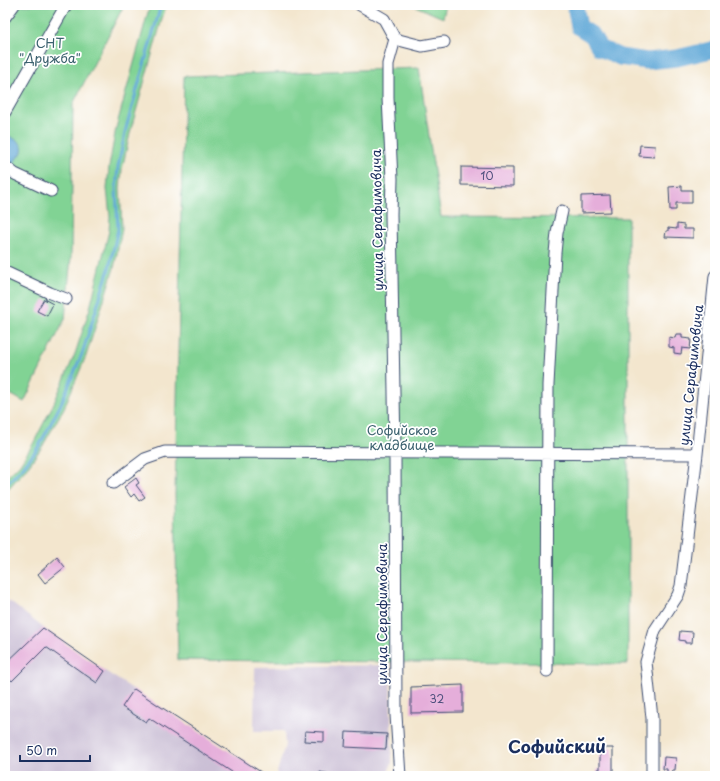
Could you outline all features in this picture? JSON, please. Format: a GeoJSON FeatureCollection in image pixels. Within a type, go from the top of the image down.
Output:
{"type":"FeatureCollection","features":[{"type":"Feature","properties":{"kind":"street"},"geometry":{"type":"LineString","coordinates":[[5,17],[14,5]]}},
{"type":"Feature","properties":{"kind":"street"},"geometry":{"type":"LineString","coordinates":[[5,112],[66,5]]}},
{"type":"Feature","properties":{"kind":"street"},"geometry":{"type":"LineString","coordinates":[[360,5],[384,19],[395,39],[422,46],[444,42]]}},
{"type":"Feature","properties":{"kind":"street","name":"улица Серафимовича"},"geometry":{"type":"LineString","coordinates":[[395,39],[388,64],[388,98],[392,179],[391,214],[395,452],[396,716],[400,776]]}},
{"type":"Feature","properties":{"kind":"street"},"geometry":{"type":"LineString","coordinates":[[5,166],[15,174],[51,191]]}},
{"type":"Feature","properties":{"kind":"street"},"geometry":{"type":"LineString","coordinates":[[547,671],[548,385],[555,253],[557,233],[562,211]]}},
{"type":"Feature","properties":{"kind":"street"},"geometry":{"type":"LineString","coordinates":[[5,272],[66,299]]}},
{"type":"Feature","properties":{"kind":"street","name":"улица Серафимовича"},"geometry":{"type":"LineString","coordinates":[[652,776],[652,718],[646,662],[655,630],[678,595],[681,586],[697,454],[715,276]]}},
{"type":"Feature","properties":{"kind":"street","name":"улица Серафимовича"},"geometry":{"type":"LineString","coordinates":[[113,483],[145,459],[166,452],[697,454]]}},
{"type":"Feature","properties":{"kind":"shaded area"},"geometry":{"type":"Polygon","coordinates":[[[9,601],[55,637],[105,671],[267,776],[5,776],[5,606],[9,601]]]}},
{"type":"Feature","properties":{"kind":"shaded area"},"geometry":{"type":"Polygon","coordinates":[[[390,665],[392,763],[388,776],[276,776],[285,745],[284,731],[254,731],[255,667],[390,665]]]}},
{"type":"Feature","properties":{"kind":"green space","name":"СНТ \"Дружба\""},"geometry":{"type":"Polygon","coordinates":[[[5,5],[124,5],[73,104],[71,257],[65,319],[24,402],[5,391],[5,5]]]}},
{"type":"Feature","properties":{"kind":"green space"},"geometry":{"type":"Polygon","coordinates":[[[150,5],[166,5],[131,129],[122,169],[120,188],[122,229],[114,268],[86,356],[64,408],[42,447],[26,469],[5,492],[5,479],[20,464],[33,444],[54,403],[75,354],[90,308],[109,231],[110,216],[107,189],[109,167],[116,128],[150,5]]]}},
{"type":"Feature","properties":{"kind":"green space"},"geometry":{"type":"Polygon","coordinates":[[[413,5],[446,5],[443,18],[413,5]]]}},
{"type":"Feature","properties":{"kind":"green space","name":"Софийское кладбище"},"geometry":{"type":"Polygon","coordinates":[[[419,68],[441,217],[628,218],[628,664],[178,660],[175,494],[184,76],[419,68]]]}},
{"type":"Feature","properties":{"kind":"water"},"geometry":{"type":"Polygon","coordinates":[[[5,135],[15,139],[21,144],[22,147],[21,154],[16,158],[13,164],[5,162],[5,135]]]}},
{"type":"Feature","properties":{"kind":"building"},"geometry":{"type":"Polygon","coordinates":[[[640,145],[655,146],[654,157],[639,156],[640,145]]]}},
{"type":"Feature","properties":{"kind":"building"},"geometry":{"type":"Polygon","coordinates":[[[461,167],[513,168],[513,186],[461,185],[461,167]]]}},
{"type":"Feature","properties":{"kind":"building"},"geometry":{"type":"Polygon","coordinates":[[[682,186],[682,190],[692,190],[692,203],[676,203],[676,210],[670,210],[669,187],[682,186]]]}},
{"type":"Feature","properties":{"kind":"building"},"geometry":{"type":"Polygon","coordinates":[[[610,195],[611,212],[581,213],[581,196],[610,195]]]}},
{"type":"Feature","properties":{"kind":"building"},"geometry":{"type":"Polygon","coordinates":[[[677,224],[684,225],[684,229],[693,229],[693,238],[665,237],[668,228],[677,229],[677,224]]]}},
{"type":"Feature","properties":{"kind":"building"},"geometry":{"type":"Polygon","coordinates":[[[44,299],[53,304],[47,316],[37,311],[44,299]]]}},
{"type":"Feature","properties":{"kind":"building"},"geometry":{"type":"Polygon","coordinates":[[[676,334],[682,334],[682,338],[691,339],[690,349],[682,348],[681,354],[674,353],[674,348],[669,347],[669,337],[675,338],[676,334]]]}},
{"type":"Feature","properties":{"kind":"building"},"geometry":{"type":"Polygon","coordinates":[[[136,478],[139,483],[136,485],[145,497],[139,501],[134,494],[131,497],[124,487],[136,478]]]}},
{"type":"Feature","properties":{"kind":"building"},"geometry":{"type":"Polygon","coordinates":[[[57,557],[65,567],[45,583],[38,574],[57,557]]]}},
{"type":"Feature","properties":{"kind":"building"},"geometry":{"type":"Polygon","coordinates":[[[43,628],[105,671],[97,683],[46,647],[12,681],[5,674],[5,664],[43,628]]]}},
{"type":"Feature","properties":{"kind":"building"},"geometry":{"type":"Polygon","coordinates":[[[680,631],[693,632],[692,643],[685,643],[685,641],[679,640],[680,631]]]}},
{"type":"Feature","properties":{"kind":"building"},"geometry":{"type":"Polygon","coordinates":[[[463,685],[463,712],[411,713],[411,687],[463,685]]]}},
{"type":"Feature","properties":{"kind":"building"},"geometry":{"type":"Polygon","coordinates":[[[134,689],[267,776],[238,776],[149,718],[146,722],[122,707],[134,689]]]}},
{"type":"Feature","properties":{"kind":"building"},"geometry":{"type":"Polygon","coordinates":[[[305,731],[324,732],[324,742],[304,741],[305,731]]]}},
{"type":"Feature","properties":{"kind":"building"},"geometry":{"type":"Polygon","coordinates":[[[346,732],[387,734],[386,749],[345,747],[346,732]]]}},
{"type":"Feature","properties":{"kind":"building"},"geometry":{"type":"Polygon","coordinates":[[[600,748],[613,748],[613,776],[597,775],[597,769],[600,769],[600,748]]]}},
{"type":"Feature","properties":{"kind":"building"},"geometry":{"type":"Polygon","coordinates":[[[664,757],[676,758],[675,770],[672,770],[671,773],[667,772],[667,769],[663,769],[664,757]]]}},
{"type":"Feature","properties":{"kind":"building"},"geometry":{"type":"Polygon","coordinates":[[[320,772],[336,775],[336,776],[319,776],[320,772]]]}},
{"type":"Feature","properties":{"kind":"waterway"},"geometry":{"type":"LineString","coordinates":[[5,486],[24,466],[39,446],[60,406],[82,354],[109,269],[118,229],[116,188],[118,167],[126,128],[161,5]]}},
{"type":"Feature","properties":{"kind":"waterway"},"geometry":{"type":"LineString","coordinates":[[575,5],[579,27],[592,35],[600,48],[620,57],[647,61],[677,58],[715,49]]}},
{"type":"Feature","properties":{"kind":"district","name":"Софийский"},"geometry":{"type":"Point","coordinates":[557,747]}}]}
